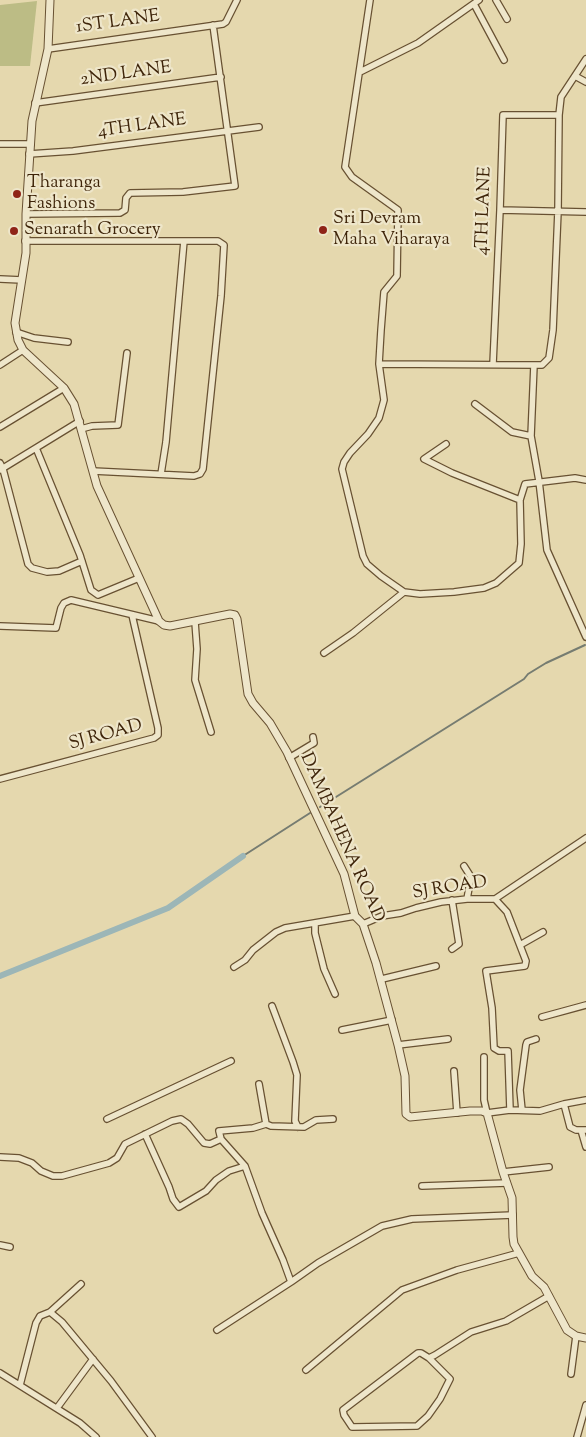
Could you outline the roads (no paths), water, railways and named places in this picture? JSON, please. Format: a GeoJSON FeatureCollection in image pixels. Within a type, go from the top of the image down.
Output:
{"type":"FeatureCollection","features":[{"type":"Feature","properties":{"kind":"street"},"geometry":{"type":"LineString","coordinates":[[50,0],[48,48],[32,121],[26,214],[26,253],[15,323],[16,332],[23,350],[64,388],[74,404],[97,486],[160,621],[164,625],[170,626],[195,622],[195,680],[211,732]]}},
{"type":"Feature","properties":{"kind":"street","name":"1ST LANE"},"geometry":{"type":"LineString","coordinates":[[48,48],[223,24],[226,22],[237,0]]}},
{"type":"Feature","properties":{"kind":"street"},"geometry":{"type":"LineString","coordinates":[[370,0],[345,167],[352,177],[398,210],[397,276],[384,292],[379,364],[384,400],[379,418],[368,434],[350,453],[342,469],[363,556],[367,564],[404,592],[420,594],[484,588],[496,583],[519,563],[521,544],[520,500],[525,484],[575,478],[586,480]]}},
{"type":"Feature","properties":{"kind":"street"},"geometry":{"type":"LineString","coordinates":[[496,0],[507,20]]}},
{"type":"Feature","properties":{"kind":"street"},"geometry":{"type":"LineString","coordinates":[[360,72],[418,43],[477,2],[504,60]]}},
{"type":"Feature","properties":{"kind":"street"},"geometry":{"type":"LineString","coordinates":[[26,214],[120,213],[125,210],[126,198],[130,193],[183,192],[235,186],[213,25]]}},
{"type":"Feature","properties":{"kind":"street"},"geometry":{"type":"LineString","coordinates":[[379,364],[542,365],[550,358],[558,211],[559,115],[562,96],[586,58]]}},
{"type":"Feature","properties":{"kind":"street"},"geometry":{"type":"LineString","coordinates":[[575,76],[586,82]]}},
{"type":"Feature","properties":{"kind":"street","name":"2ND LANE"},"geometry":{"type":"LineString","coordinates":[[35,103],[221,77]]}},
{"type":"Feature","properties":{"kind":"street","name":"4TH LANE"},"geometry":{"type":"LineString","coordinates":[[493,364],[503,115],[559,115]]}},
{"type":"Feature","properties":{"kind":"street","name":"4TH LANE"},"geometry":{"type":"LineString","coordinates":[[29,154],[73,151],[259,127]]}},
{"type":"Feature","properties":{"kind":"street"},"geometry":{"type":"LineString","coordinates":[[0,144],[31,144]]}},
{"type":"Feature","properties":{"kind":"street"},"geometry":{"type":"LineString","coordinates":[[500,210],[586,212]]}},
{"type":"Feature","properties":{"kind":"street"},"geometry":{"type":"LineString","coordinates":[[25,241],[218,241],[224,245],[221,296],[203,469],[200,474],[194,476],[92,471]]}},
{"type":"Feature","properties":{"kind":"street"},"geometry":{"type":"LineString","coordinates":[[161,474],[166,442],[184,241]]}},
{"type":"Feature","properties":{"kind":"street"},"geometry":{"type":"LineString","coordinates":[[0,279],[22,280]]}},
{"type":"Feature","properties":{"kind":"street"},"geometry":{"type":"LineString","coordinates":[[16,332],[34,338],[68,342]]}},
{"type":"Feature","properties":{"kind":"street"},"geometry":{"type":"LineString","coordinates":[[0,365],[23,350]]}},
{"type":"Feature","properties":{"kind":"street"},"geometry":{"type":"LineString","coordinates":[[81,429],[118,424],[127,353]]}},
{"type":"Feature","properties":{"kind":"street"},"geometry":{"type":"LineString","coordinates":[[534,365],[531,436],[539,481],[547,550],[586,637]]}},
{"type":"Feature","properties":{"kind":"street"},"geometry":{"type":"LineString","coordinates":[[0,427],[64,388]]}},
{"type":"Feature","properties":{"kind":"street"},"geometry":{"type":"LineString","coordinates":[[475,404],[512,432],[531,436]]}},
{"type":"Feature","properties":{"kind":"street"},"geometry":{"type":"LineString","coordinates":[[80,421],[1,467],[28,564],[32,568],[47,572],[59,571],[82,561]]}},
{"type":"Feature","properties":{"kind":"street"},"geometry":{"type":"LineString","coordinates":[[446,444],[424,459],[452,473],[520,500]]}},
{"type":"Feature","properties":{"kind":"street"},"geometry":{"type":"LineString","coordinates":[[36,448],[82,561],[91,590],[98,595],[139,578]]}},
{"type":"Feature","properties":{"kind":"street"},"geometry":{"type":"LineString","coordinates":[[324,652],[353,633],[404,592]]}},
{"type":"Feature","properties":{"kind":"street"},"geometry":{"type":"LineString","coordinates":[[0,626],[56,628],[61,608],[64,603],[71,600],[160,621]]}},
{"type":"Feature","properties":{"kind":"street","name":"DAMBAHENA ROAD"},"geometry":{"type":"LineString","coordinates":[[195,622],[230,614],[235,615],[237,619],[248,694],[270,723],[289,758],[344,874],[355,916],[363,924],[382,979],[404,1076],[406,1114],[410,1117],[457,1113],[487,1113]]}},
{"type":"Feature","properties":{"kind":"street","name":"SJ ROAD"},"geometry":{"type":"LineString","coordinates":[[0,780],[154,738],[158,735],[132,615]]}},
{"type":"Feature","properties":{"kind":"street"},"geometry":{"type":"LineString","coordinates":[[289,758],[314,743],[313,737]]}},
{"type":"Feature","properties":{"kind":"street","name":"SJ ROAD"},"geometry":{"type":"LineString","coordinates":[[363,924],[382,916],[401,914],[416,908],[452,900],[495,898],[586,838]]}},
{"type":"Feature","properties":{"kind":"street"},"geometry":{"type":"LineString","coordinates":[[464,866],[471,877],[467,899]]}},
{"type":"Feature","properties":{"kind":"street"},"geometry":{"type":"LineString","coordinates":[[495,898],[507,912],[526,961],[525,966],[486,972],[492,1008],[494,1048],[498,1051],[508,1051],[510,1110]]}},
{"type":"Feature","properties":{"kind":"street"},"geometry":{"type":"LineString","coordinates":[[452,900],[459,944],[452,949]]}},
{"type":"Feature","properties":{"kind":"street"},"geometry":{"type":"LineString","coordinates":[[234,967],[245,960],[253,950],[276,932],[285,928],[355,916]]}},
{"type":"Feature","properties":{"kind":"street"},"geometry":{"type":"LineString","coordinates":[[315,924],[315,933],[324,969],[335,994]]}},
{"type":"Feature","properties":{"kind":"street"},"geometry":{"type":"LineString","coordinates":[[520,945],[543,932]]}},
{"type":"Feature","properties":{"kind":"street"},"geometry":{"type":"LineString","coordinates":[[382,979],[436,966]]}},
{"type":"Feature","properties":{"kind":"street"},"geometry":{"type":"LineString","coordinates":[[542,1017],[586,1005]]}},
{"type":"Feature","properties":{"kind":"street"},"geometry":{"type":"LineString","coordinates":[[272,1006],[296,1075],[296,1121],[298,1127]]}},
{"type":"Feature","properties":{"kind":"street"},"geometry":{"type":"LineString","coordinates":[[342,1030],[392,1020]]}},
{"type":"Feature","properties":{"kind":"street"},"geometry":{"type":"LineString","coordinates":[[522,1110],[520,1090],[526,1045],[527,1042],[536,1039]]}},
{"type":"Feature","properties":{"kind":"street"},"geometry":{"type":"LineString","coordinates":[[398,1045],[448,1040]]}},
{"type":"Feature","properties":{"kind":"street"},"geometry":{"type":"LineString","coordinates":[[484,1057],[484,1100],[506,1183],[512,1198],[513,1237],[519,1253],[532,1276],[544,1287],[567,1330],[576,1336],[586,1338]]}},
{"type":"Feature","properties":{"kind":"street"},"geometry":{"type":"LineString","coordinates":[[107,1119],[231,1060]]}},
{"type":"Feature","properties":{"kind":"street"},"geometry":{"type":"LineString","coordinates":[[454,1071],[457,1113]]}},
{"type":"Feature","properties":{"kind":"street"},"geometry":{"type":"LineString","coordinates":[[258,1084],[266,1124]]}},
{"type":"Feature","properties":{"kind":"street"},"geometry":{"type":"LineString","coordinates":[[487,1113],[510,1110],[540,1111],[586,1100]]}},
{"type":"Feature","properties":{"kind":"street"},"geometry":{"type":"LineString","coordinates":[[564,1104],[570,1128],[583,1130],[586,1147]]}},
{"type":"Feature","properties":{"kind":"street"},"geometry":{"type":"LineString","coordinates":[[0,1157],[19,1158],[32,1163],[41,1171],[53,1176],[62,1176],[108,1163],[117,1158],[123,1145],[172,1121],[180,1119],[188,1124],[204,1143],[210,1144],[221,1139]]}},
{"type":"Feature","properties":{"kind":"street"},"geometry":{"type":"LineString","coordinates":[[291,1282],[284,1260],[262,1213],[245,1166],[221,1139],[219,1132],[253,1128],[266,1124],[270,1126],[304,1127],[316,1120],[333,1119]]}},
{"type":"Feature","properties":{"kind":"street"},"geometry":{"type":"LineString","coordinates":[[145,1134],[169,1187],[172,1199],[179,1207],[206,1191],[216,1180],[229,1171],[245,1166]]}},
{"type":"Feature","properties":{"kind":"street"},"geometry":{"type":"LineString","coordinates":[[503,1172],[549,1167]]}},
{"type":"Feature","properties":{"kind":"street"},"geometry":{"type":"LineString","coordinates":[[422,1186],[506,1183]]}},
{"type":"Feature","properties":{"kind":"street"},"geometry":{"type":"LineString","coordinates":[[216,1330],[318,1263],[382,1226],[412,1219],[513,1215]]}},
{"type":"Feature","properties":{"kind":"street"},"geometry":{"type":"LineString","coordinates":[[0,1245],[10,1247]]}},
{"type":"Feature","properties":{"kind":"street"},"geometry":{"type":"LineString","coordinates":[[306,1370],[402,1290],[457,1270],[519,1253]]}},
{"type":"Feature","properties":{"kind":"street"},"geometry":{"type":"LineString","coordinates":[[20,1385],[36,1322],[40,1316],[50,1312],[81,1284]]}},
{"type":"Feature","properties":{"kind":"street"},"geometry":{"type":"LineString","coordinates":[[429,1358],[471,1332],[506,1321],[549,1296]]}},
{"type":"Feature","properties":{"kind":"street"},"geometry":{"type":"LineString","coordinates":[[50,1312],[62,1322],[111,1381],[152,1437]]}},
{"type":"Feature","properties":{"kind":"street"},"geometry":{"type":"LineString","coordinates":[[571,1374],[576,1336]]}},
{"type":"Feature","properties":{"kind":"street"},"geometry":{"type":"LineString","coordinates":[[418,1352],[429,1358],[450,1379],[440,1399],[428,1416],[417,1426],[352,1427],[343,1410],[418,1352]]}},
{"type":"Feature","properties":{"kind":"street"},"geometry":{"type":"LineString","coordinates":[[57,1408],[93,1359]]}},
{"type":"Feature","properties":{"kind":"street"},"geometry":{"type":"LineString","coordinates":[[0,1374],[80,1423],[96,1437]]}},
{"type":"Feature","properties":{"kind":"street"},"geometry":{"type":"LineString","coordinates":[[577,1437],[586,1405]]}},
{"type":"Feature","properties":{"kind":"waterway"},"geometry":{"type":"LineString","coordinates":[[320,807],[524,679],[528,674],[546,663],[585,645]]}},
{"type":"Feature","properties":{"kind":"waterway"},"geometry":{"type":"LineString","coordinates":[[243,856],[310,813]]}},
{"type":"Feature","properties":{"kind":"waterway"},"geometry":{"type":"LineString","coordinates":[[0,976],[168,908],[243,856]]}},
{"type":"Feature","properties":{"kind":"place","name":"Tharanga Fashions"},"geometry":{"type":"Point","coordinates":[17,194]}},
{"type":"Feature","properties":{"kind":"place","name":"Sri Devram Maha Viharaya"},"geometry":{"type":"Point","coordinates":[323,230]}},
{"type":"Feature","properties":{"kind":"place","name":"Senarath Grocery"},"geometry":{"type":"Point","coordinates":[14,231]}}]}
